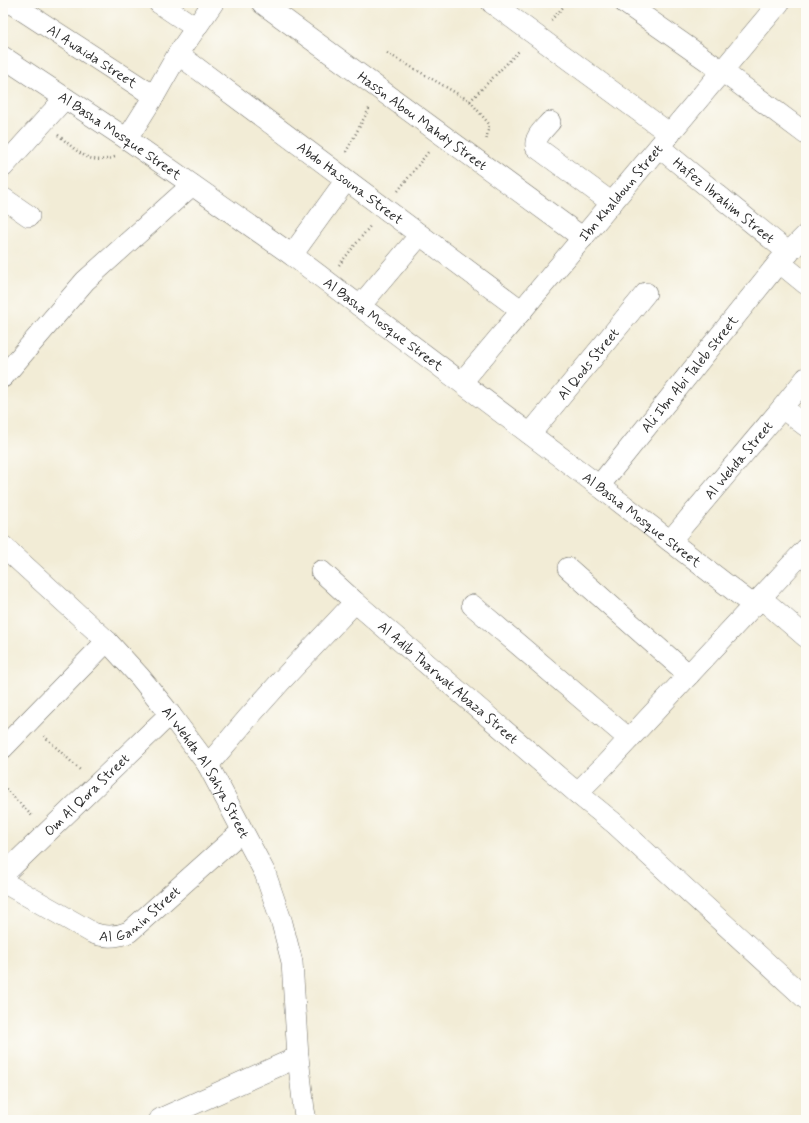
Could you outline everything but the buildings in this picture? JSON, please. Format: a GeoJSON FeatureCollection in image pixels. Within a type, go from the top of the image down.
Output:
{"type":"FeatureCollection","features":[{"type":"Feature","properties":{"kind":"street"},"geometry":{"type":"LineString","coordinates":[[3,14],[11,3]]}},
{"type":"Feature","properties":{"kind":"street","name":"Al Awaida Street"},"geometry":{"type":"LineString","coordinates":[[11,3],[154,96]]}},
{"type":"Feature","properties":{"kind":"street"},"geometry":{"type":"LineString","coordinates":[[159,3],[196,28]]}},
{"type":"Feature","properties":{"kind":"street"},"geometry":{"type":"LineString","coordinates":[[127,139],[178,54],[213,3]]}},
{"type":"Feature","properties":{"kind":"street","name":"Hassn Abou Mahdy Street"},"geometry":{"type":"LineString","coordinates":[[262,3],[583,238]]}},
{"type":"Feature","properties":{"kind":"street","name":"Hafez Ibrahim Street"},"geometry":{"type":"LineString","coordinates":[[492,3],[536,35],[665,140],[784,257],[806,284]]}},
{"type":"Feature","properties":{"kind":"street"},"geometry":{"type":"LineString","coordinates":[[625,3],[722,71],[806,134]]}},
{"type":"Feature","properties":{"kind":"street","name":"Ibn Khaldoun Street"},"geometry":{"type":"LineString","coordinates":[[462,382],[779,3]]}},
{"type":"Feature","properties":{"kind":"street","name":"Abdo Hasouna Street"},"geometry":{"type":"LineString","coordinates":[[178,54],[522,311]]}},
{"type":"Feature","properties":{"kind":"street","name":"Al Basha Mosque Street"},"geometry":{"type":"LineString","coordinates":[[3,57],[127,139],[292,254],[670,541],[806,637]]}},
{"type":"Feature","properties":{"kind":"street"},"geometry":{"type":"LineString","coordinates":[[3,167],[64,98]]}},
{"type":"Feature","properties":{"kind":"street"},"geometry":{"type":"LineString","coordinates":[[550,122],[537,138],[535,144],[536,147],[612,203]]}},
{"type":"Feature","properties":{"kind":"street"},"geometry":{"type":"LineString","coordinates":[[292,254],[340,176]]}},
{"type":"Feature","properties":{"kind":"street"},"geometry":{"type":"LineString","coordinates":[[3,377],[85,281],[192,185]]}},
{"type":"Feature","properties":{"kind":"street"},"geometry":{"type":"LineString","coordinates":[[3,198],[29,216]]}},
{"type":"Feature","properties":{"kind":"street"},"geometry":{"type":"LineString","coordinates":[[360,306],[420,235]]}},
{"type":"Feature","properties":{"kind":"street","name":"Ali Ibn Abi Taleb Street"},"geometry":{"type":"LineString","coordinates":[[599,486],[784,257],[806,235]]}},
{"type":"Feature","properties":{"kind":"street","name":"Al Qods Street"},"geometry":{"type":"LineString","coordinates":[[530,434],[646,294]]}},
{"type":"Feature","properties":{"kind":"street","name":"Al Wehda Street"},"geometry":{"type":"LineString","coordinates":[[670,541],[806,378]]}},
{"type":"Feature","properties":{"kind":"street"},"geometry":{"type":"LineString","coordinates":[[782,408],[806,426]]}},
{"type":"Feature","properties":{"kind":"street","name":"Al Wehda Al Sahya Street"},"geometry":{"type":"LineString","coordinates":[[3,546],[107,641],[140,677],[208,765],[264,873],[282,923],[292,962],[298,1057],[306,1120]]}},
{"type":"Feature","properties":{"kind":"street"},"geometry":{"type":"LineString","coordinates":[[577,793],[758,602],[806,549]]}},
{"type":"Feature","properties":{"kind":"street"},"geometry":{"type":"LineString","coordinates":[[568,568],[689,675]]}},
{"type":"Feature","properties":{"kind":"street","name":"Al Adib Tharwat Abaza Street"},"geometry":{"type":"LineString","coordinates":[[321,571],[577,793],[614,823],[806,999]]}},
{"type":"Feature","properties":{"kind":"street"},"geometry":{"type":"LineString","coordinates":[[208,765],[281,681],[355,602]]}},
{"type":"Feature","properties":{"kind":"street"},"geometry":{"type":"LineString","coordinates":[[472,605],[629,739]]}},
{"type":"Feature","properties":{"kind":"street"},"geometry":{"type":"LineString","coordinates":[[3,748],[107,641]]}},
{"type":"Feature","properties":{"kind":"street","name":"Om Al Qora Street"},"geometry":{"type":"LineString","coordinates":[[3,875],[170,714]]}},
{"type":"Feature","properties":{"kind":"street","name":"Al Ganin Street"},"geometry":{"type":"LineString","coordinates":[[3,882],[93,933],[105,937],[117,936],[129,932],[242,831]]}},
{"type":"Feature","properties":{"kind":"street"},"geometry":{"type":"LineString","coordinates":[[160,1119],[298,1057]]}},
{"type":"Feature","properties":{"kind":"path"},"geometry":{"type":"LineString","coordinates":[[470,101],[567,3]]}},
{"type":"Feature","properties":{"kind":"path"},"geometry":{"type":"LineString","coordinates":[[387,53],[470,101],[489,124],[482,164]]}},
{"type":"Feature","properties":{"kind":"path"},"geometry":{"type":"LineString","coordinates":[[340,176],[380,90]]}},
{"type":"Feature","properties":{"kind":"path"},"geometry":{"type":"LineString","coordinates":[[42,123],[86,157],[95,160],[106,160],[121,155],[127,139]]}},
{"type":"Feature","properties":{"kind":"path"},"geometry":{"type":"LineString","coordinates":[[29,721],[96,786]]}},
{"type":"Feature","properties":{"kind":"path"},"geometry":{"type":"LineString","coordinates":[[3,786],[47,832]]}}]}
